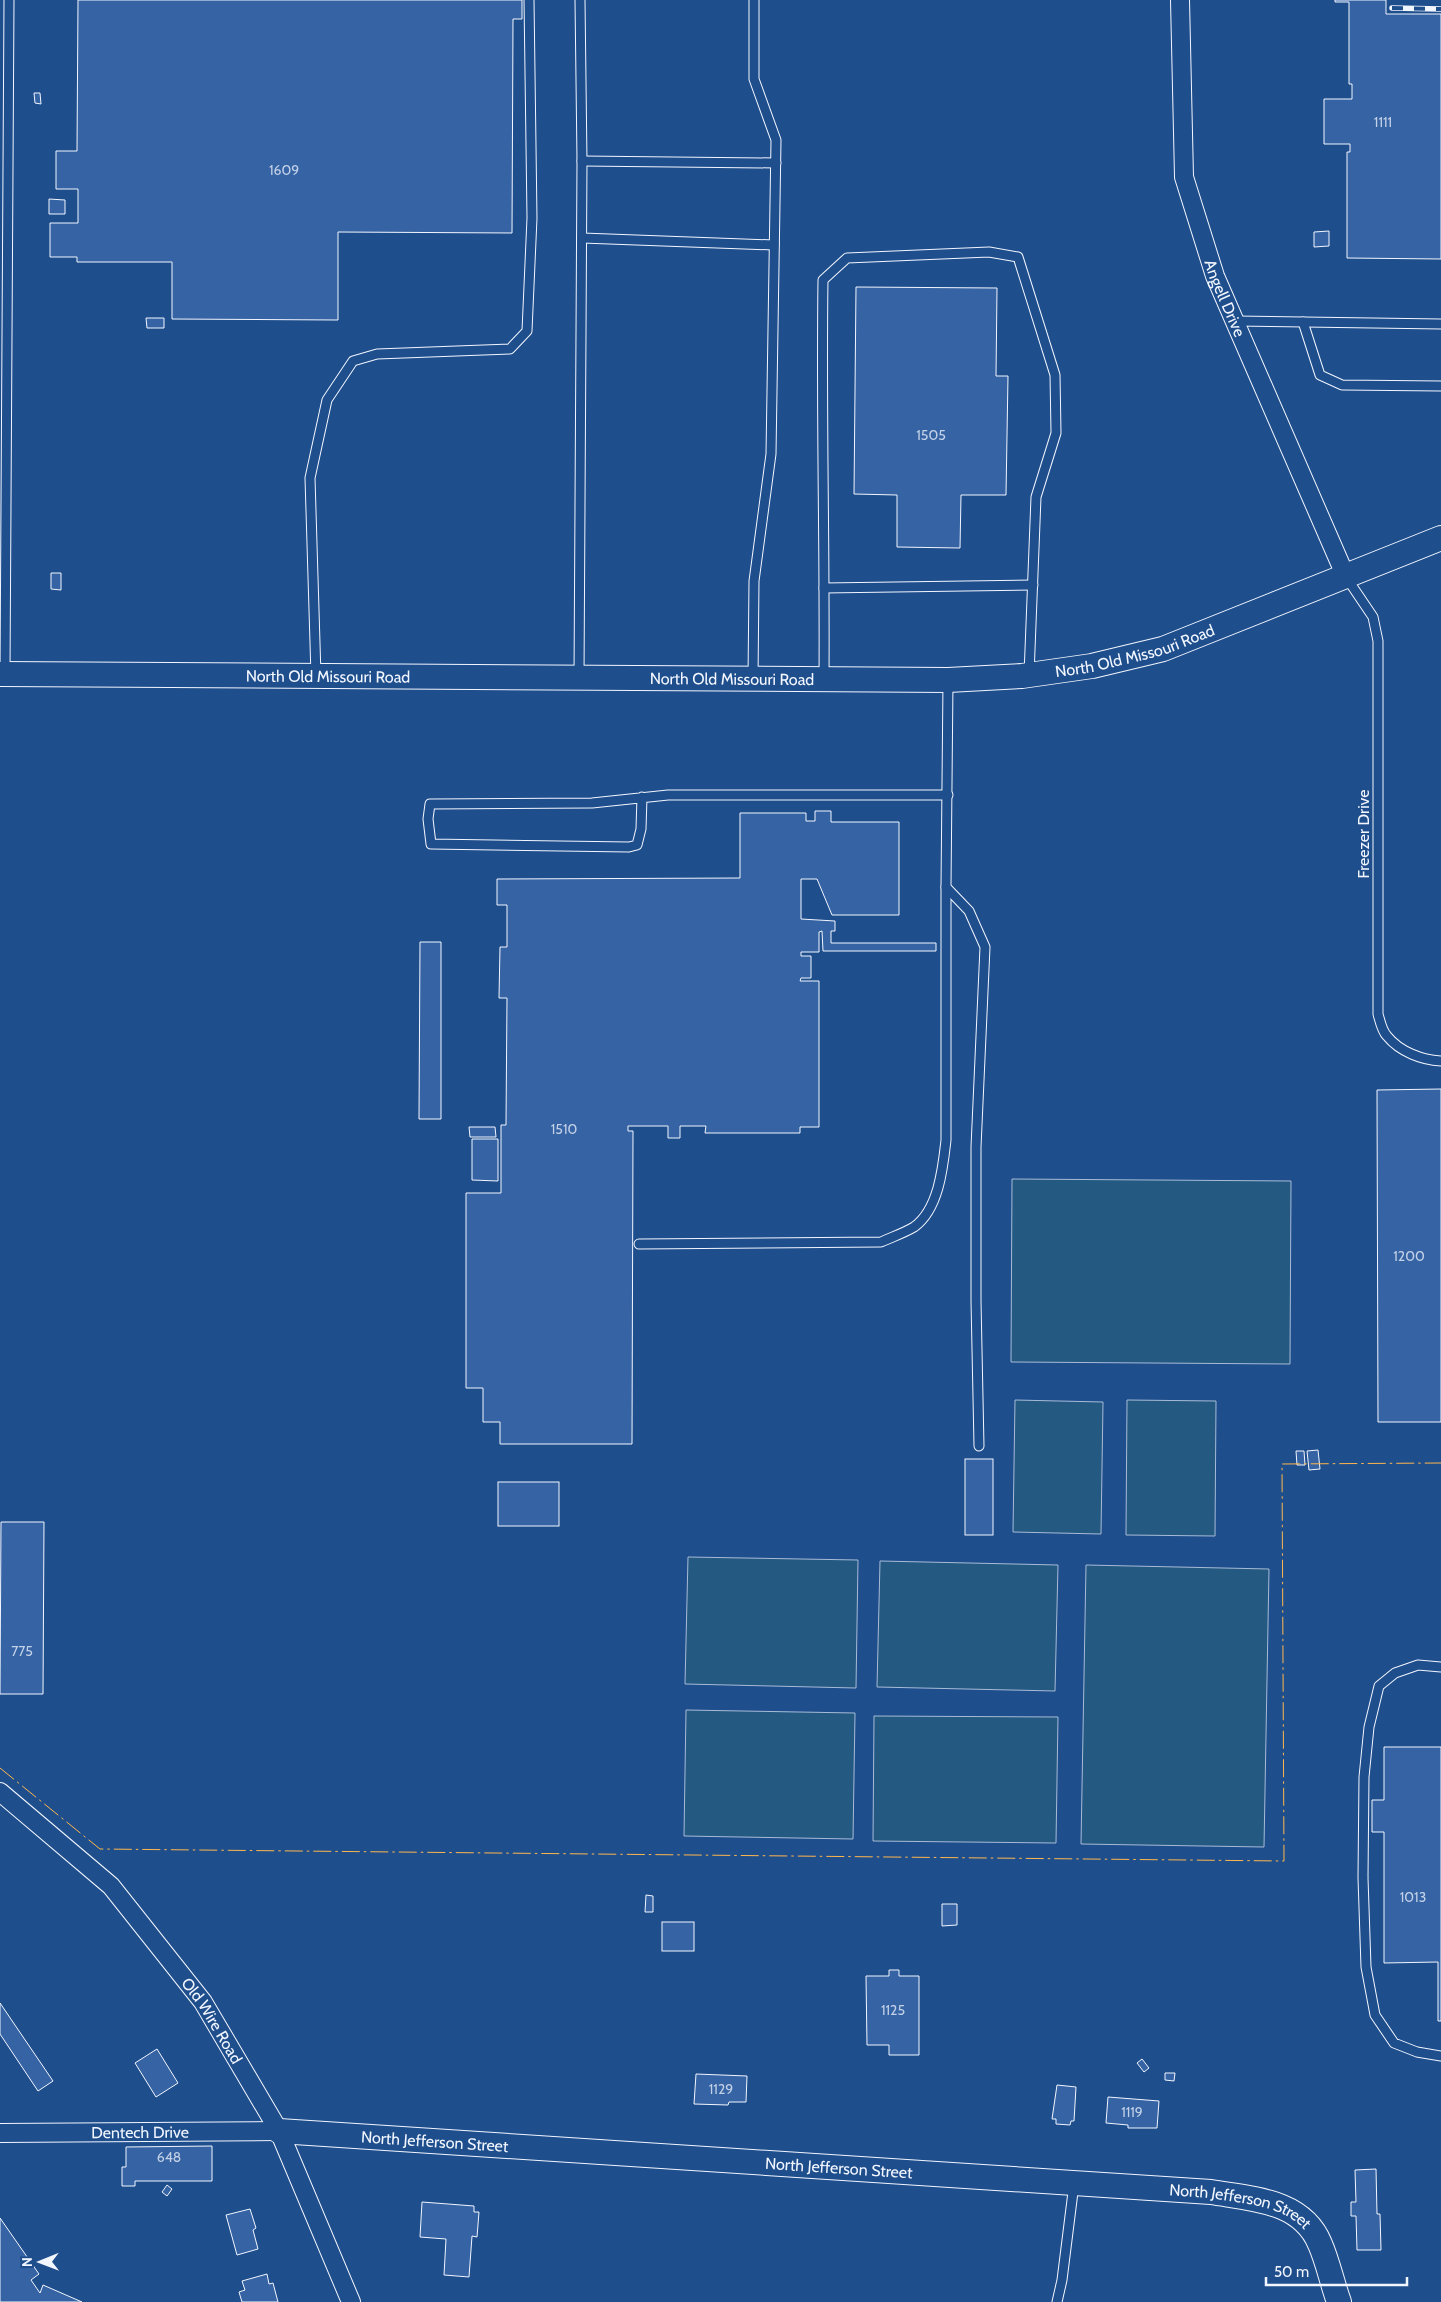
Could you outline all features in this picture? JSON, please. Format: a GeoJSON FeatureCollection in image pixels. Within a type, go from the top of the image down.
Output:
{"type":"FeatureCollection","features":[{"type":"Feature","properties":{"kind":"main road","name":"North Old Missouri Road"},"geometry":{"type":"LineString","coordinates":[[2,674],[824,680],[948,680],[1029,675],[1092,666],[1163,649],[1441,538]]}},
{"type":"Feature","properties":{"kind":"main road","name":"North Jefferson Street"},"geometry":{"type":"LineString","coordinates":[[279,2131],[1211,2192],[1269,2202],[1293,2211],[1310,2227],[1320,2242],[1339,2302]]}},
{"type":"Feature","properties":{"kind":"street","name":"Angell Drive"},"geometry":{"type":"LineString","coordinates":[[1180,0],[1184,177],[1215,276],[1346,577]]}},
{"type":"Feature","properties":{"kind":"street","name":"Old Wire Road"},"geometry":{"type":"LineString","coordinates":[[0,1792],[111,1886],[203,2002],[279,2131],[351,2302]]}},
{"type":"Feature","properties":{"kind":"street","name":"Dentech Drive"},"geometry":{"type":"LineString","coordinates":[[0,2133],[279,2131]]}},
{"type":"Feature","properties":{"kind":"lane"},"geometry":{"type":"LineString","coordinates":[[2,674],[8,0]]}},
{"type":"Feature","properties":{"kind":"lane"},"geometry":{"type":"LineString","coordinates":[[316,676],[310,478],[327,400],[353,361],[377,354],[510,349],[527,331],[532,218],[529,0]]}},
{"type":"Feature","properties":{"kind":"lane"},"geometry":{"type":"LineString","coordinates":[[579,678],[582,238],[580,0]]}},
{"type":"Feature","properties":{"kind":"lane"},"geometry":{"type":"LineString","coordinates":[[753,679],[754,581],[771,454],[776,163],[776,140],[754,79],[754,0]]}},
{"type":"Feature","properties":{"kind":"lane"},"geometry":{"type":"LineString","coordinates":[[582,161],[776,163]]}},
{"type":"Feature","properties":{"kind":"lane"},"geometry":{"type":"LineString","coordinates":[[582,238],[774,245]]}},
{"type":"Feature","properties":{"kind":"lane"},"geometry":{"type":"LineString","coordinates":[[824,680],[821,398],[823,280],[848,258],[989,252],[1018,257],[1055,375],[1056,433],[1036,497],[1029,675]]}},
{"type":"Feature","properties":{"kind":"lane"},"geometry":{"type":"LineString","coordinates":[[1235,321],[1441,324]]}},
{"type":"Feature","properties":{"kind":"lane"},"geometry":{"type":"LineString","coordinates":[[1303,322],[1320,375],[1342,385],[1441,386]]}},
{"type":"Feature","properties":{"kind":"lane","name":"Freezer Drive"},"geometry":{"type":"LineString","coordinates":[[1346,577],[1373,617],[1378,641],[1378,1014],[1386,1036],[1401,1049],[1425,1060],[1441,1061]]}},
{"type":"Feature","properties":{"kind":"lane"},"geometry":{"type":"LineString","coordinates":[[824,588],[1033,584]]}},
{"type":"Feature","properties":{"kind":"lane"},"geometry":{"type":"LineString","coordinates":[[639,1244],[881,1242],[915,1226],[932,1204],[942,1174],[946,1140],[948,680]]}},
{"type":"Feature","properties":{"kind":"lane"},"geometry":{"type":"LineString","coordinates":[[642,797],[641,830],[637,845],[629,848],[431,844],[428,819],[430,804],[592,802],[642,797],[668,795],[948,795]]}},
{"type":"Feature","properties":{"kind":"lane"},"geometry":{"type":"LineString","coordinates":[[946,887],[970,911],[985,947],[976,1147],[976,1301],[979,1446]]}},
{"type":"Feature","properties":{"kind":"lane"},"geometry":{"type":"LineString","coordinates":[[1441,1667],[1418,1665],[1395,1673],[1379,1686],[1369,1727],[1364,1777],[1363,1878],[1366,1967],[1375,2015],[1394,2043],[1417,2052],[1441,2056]]}},
{"type":"Feature","properties":{"kind":"lane"},"geometry":{"type":"LineString","coordinates":[[1057,2302],[1062,2280],[1074,2183]]}},
{"type":"Feature","properties":{"kind":"shaded area"},"geometry":{"type":"Polygon","coordinates":[[[1012,1179],[1291,1181],[1290,1364],[1011,1362],[1012,1179]]]}},
{"type":"Feature","properties":{"kind":"shaded area"},"geometry":{"type":"Polygon","coordinates":[[[1015,1400],[1103,1402],[1101,1534],[1013,1532],[1015,1400]]]}},
{"type":"Feature","properties":{"kind":"shaded area"},"geometry":{"type":"Polygon","coordinates":[[[1127,1400],[1216,1401],[1215,1536],[1126,1535],[1127,1400]]]}},
{"type":"Feature","properties":{"kind":"shaded area"},"geometry":{"type":"Polygon","coordinates":[[[688,1557],[858,1560],[856,1688],[685,1684],[688,1557]]]}},
{"type":"Feature","properties":{"kind":"shaded area"},"geometry":{"type":"Polygon","coordinates":[[[880,1561],[1058,1565],[1055,1691],[877,1687],[880,1561]]]}},
{"type":"Feature","properties":{"kind":"shaded area"},"geometry":{"type":"Polygon","coordinates":[[[1086,1565],[1269,1569],[1264,1847],[1081,1844],[1086,1565]]]}},
{"type":"Feature","properties":{"kind":"shaded area"},"geometry":{"type":"Polygon","coordinates":[[[686,1710],[855,1713],[853,1839],[684,1836],[686,1710]]]}},
{"type":"Feature","properties":{"kind":"shaded area"},"geometry":{"type":"Polygon","coordinates":[[[874,1716],[1058,1717],[1056,1843],[873,1841],[874,1716]]]}},
{"type":"Feature","properties":{"kind":"building"},"geometry":{"type":"Polygon","coordinates":[[[78,0],[522,0],[522,19],[513,19],[512,233],[338,232],[338,320],[172,319],[172,262],[77,262],[77,257],[50,257],[50,223],[78,223],[78,189],[56,189],[56,151],[77,151],[78,0]]]}},
{"type":"Feature","properties":{"kind":"building"},"geometry":{"type":"Polygon","coordinates":[[[1335,0],[1386,0],[1386,14],[1441,14],[1441,259],[1347,258],[1347,152],[1350,152],[1350,144],[1324,144],[1324,99],[1352,99],[1352,84],[1349,84],[1349,2],[1335,2],[1335,0]]]}},
{"type":"Feature","properties":{"kind":"building"},"geometry":{"type":"Polygon","coordinates":[[[34,93],[40,93],[41,104],[35,103],[34,93]]]}},
{"type":"Feature","properties":{"kind":"building"},"geometry":{"type":"Polygon","coordinates":[[[49,199],[65,200],[65,214],[49,214],[49,199]]]}},
{"type":"Feature","properties":{"kind":"building"},"geometry":{"type":"Polygon","coordinates":[[[1329,231],[1329,246],[1314,247],[1314,232],[1329,231]]]}},
{"type":"Feature","properties":{"kind":"building"},"geometry":{"type":"Polygon","coordinates":[[[856,287],[997,288],[996,376],[1008,376],[1006,495],[961,495],[960,548],[897,547],[897,495],[854,494],[856,287]]]}},
{"type":"Feature","properties":{"kind":"building"},"geometry":{"type":"Polygon","coordinates":[[[146,318],[164,318],[164,328],[147,328],[146,318]]]}},
{"type":"Feature","properties":{"kind":"building"},"geometry":{"type":"Polygon","coordinates":[[[51,573],[61,573],[61,590],[51,589],[51,573]]]}},
{"type":"Feature","properties":{"kind":"building"},"geometry":{"type":"Polygon","coordinates":[[[815,811],[831,811],[831,822],[899,822],[899,915],[832,915],[817,879],[801,879],[801,919],[835,921],[835,931],[831,931],[831,943],[936,943],[936,951],[823,951],[822,931],[819,932],[819,952],[801,952],[801,956],[811,956],[811,978],[801,978],[800,981],[819,981],[819,1127],[800,1127],[800,1133],[705,1133],[706,1126],[680,1126],[680,1138],[668,1138],[668,1126],[628,1126],[628,1131],[633,1131],[632,1444],[500,1444],[500,1422],[483,1422],[483,1388],[466,1388],[466,1193],[501,1193],[501,1125],[506,1125],[507,998],[499,998],[500,947],[507,947],[507,905],[497,905],[497,879],[740,878],[740,813],[806,813],[806,821],[815,821],[815,811]]]}},
{"type":"Feature","properties":{"kind":"building"},"geometry":{"type":"Polygon","coordinates":[[[420,942],[441,942],[441,1119],[419,1119],[420,942]]]}},
{"type":"Feature","properties":{"kind":"building"},"geometry":{"type":"Polygon","coordinates":[[[1441,1089],[1441,1422],[1378,1422],[1377,1090],[1441,1089]]]}},
{"type":"Feature","properties":{"kind":"building"},"geometry":{"type":"Polygon","coordinates":[[[469,1127],[495,1127],[496,1137],[470,1137],[469,1127]]]}},
{"type":"Feature","properties":{"kind":"building"},"geometry":{"type":"Polygon","coordinates":[[[472,1139],[498,1139],[498,1181],[472,1180],[472,1139]]]}},
{"type":"Feature","properties":{"kind":"building"},"geometry":{"type":"Polygon","coordinates":[[[1318,1450],[1320,1469],[1309,1470],[1307,1451],[1318,1450]]]}},
{"type":"Feature","properties":{"kind":"building"},"geometry":{"type":"Polygon","coordinates":[[[1296,1451],[1304,1451],[1305,1465],[1297,1465],[1296,1451]]]}},
{"type":"Feature","properties":{"kind":"building"},"geometry":{"type":"Polygon","coordinates":[[[965,1459],[993,1459],[993,1535],[965,1535],[965,1459]]]}},
{"type":"Feature","properties":{"kind":"building"},"geometry":{"type":"Polygon","coordinates":[[[498,1482],[559,1482],[559,1526],[498,1526],[498,1482]]]}},
{"type":"Feature","properties":{"kind":"building"},"geometry":{"type":"Polygon","coordinates":[[[1,1522],[44,1522],[43,1694],[0,1694],[1,1522]]]}},
{"type":"Feature","properties":{"kind":"building"},"geometry":{"type":"Polygon","coordinates":[[[1384,1747],[1441,1747],[1441,2021],[1438,2021],[1438,1962],[1384,1963],[1384,1832],[1372,1832],[1372,1800],[1384,1800],[1384,1747]]]}},
{"type":"Feature","properties":{"kind":"building"},"geometry":{"type":"Polygon","coordinates":[[[646,1895],[653,1896],[653,1912],[645,1912],[646,1895]]]}},
{"type":"Feature","properties":{"kind":"building"},"geometry":{"type":"Polygon","coordinates":[[[942,1904],[957,1904],[957,1925],[942,1926],[942,1904]]]}},
{"type":"Feature","properties":{"kind":"building"},"geometry":{"type":"Polygon","coordinates":[[[662,1922],[694,1922],[694,1951],[662,1951],[662,1922]]]}},
{"type":"Feature","properties":{"kind":"building"},"geometry":{"type":"Polygon","coordinates":[[[889,1970],[899,1970],[899,1976],[919,1976],[919,2055],[889,2055],[889,2045],[867,2045],[866,1976],[889,1976],[889,1970]]]}},
{"type":"Feature","properties":{"kind":"building"},"geometry":{"type":"Polygon","coordinates":[[[0,2003],[53,2081],[38,2091],[0,2034],[0,2003]]]}},
{"type":"Feature","properties":{"kind":"building"},"geometry":{"type":"Polygon","coordinates":[[[157,2049],[178,2083],[156,2097],[135,2063],[157,2049]]]}},
{"type":"Feature","properties":{"kind":"building"},"geometry":{"type":"Polygon","coordinates":[[[1142,2059],[1149,2068],[1144,2072],[1137,2063],[1142,2059]]]}},
{"type":"Feature","properties":{"kind":"building"},"geometry":{"type":"Polygon","coordinates":[[[1165,2073],[1175,2073],[1174,2081],[1165,2080],[1165,2073]]]}},
{"type":"Feature","properties":{"kind":"building"},"geometry":{"type":"Polygon","coordinates":[[[696,2074],[747,2076],[746,2102],[729,2102],[728,2105],[694,2104],[696,2074]]]}},
{"type":"Feature","properties":{"kind":"building"},"geometry":{"type":"Polygon","coordinates":[[[1057,2085],[1076,2087],[1074,2121],[1071,2121],[1070,2125],[1056,2124],[1056,2119],[1052,2119],[1057,2085]]]}},
{"type":"Feature","properties":{"kind":"building"},"geometry":{"type":"Polygon","coordinates":[[[1108,2097],[1159,2101],[1157,2128],[1128,2128],[1128,2125],[1106,2123],[1108,2097]]]}},
{"type":"Feature","properties":{"kind":"building"},"geometry":{"type":"Polygon","coordinates":[[[212,2146],[212,2181],[135,2181],[135,2186],[122,2186],[122,2167],[126,2167],[126,2147],[212,2146]]]}},
{"type":"Feature","properties":{"kind":"building"},"geometry":{"type":"Polygon","coordinates":[[[1376,2169],[1377,2214],[1380,2214],[1381,2250],[1357,2250],[1356,2216],[1351,2216],[1351,2202],[1356,2202],[1355,2170],[1376,2169]]]}},
{"type":"Feature","properties":{"kind":"building"},"geometry":{"type":"Polygon","coordinates":[[[167,2185],[172,2189],[167,2196],[162,2192],[167,2185]]]}},
{"type":"Feature","properties":{"kind":"building"},"geometry":{"type":"Polygon","coordinates":[[[422,2202],[474,2206],[474,2212],[479,2212],[477,2237],[472,2236],[469,2277],[444,2275],[446,2239],[420,2237],[422,2202]]]}},
{"type":"Feature","properties":{"kind":"building"},"geometry":{"type":"Polygon","coordinates":[[[250,2209],[256,2228],[253,2230],[258,2249],[237,2255],[226,2215],[250,2209]]]}},
{"type":"Feature","properties":{"kind":"building"},"geometry":{"type":"Polygon","coordinates":[[[0,2218],[39,2274],[31,2280],[40,2293],[43,2285],[82,2302],[0,2302],[0,2218]]]}},
{"type":"Feature","properties":{"kind":"building"},"geometry":{"type":"Polygon","coordinates":[[[267,2274],[269,2284],[273,2283],[278,2302],[242,2302],[239,2292],[245,2290],[242,2281],[267,2274]]]}},
{"type":"Feature","properties":{"kind":"railway"},"geometry":{"type":"LineString","coordinates":[[1392,8],[1441,9]]}},
{"type":"Feature","properties":{"kind":"power"},"geometry":{"type":"LineString","coordinates":[[0,1768],[100,1849],[1284,1861],[1282,1464],[1441,1463]]}}]}
